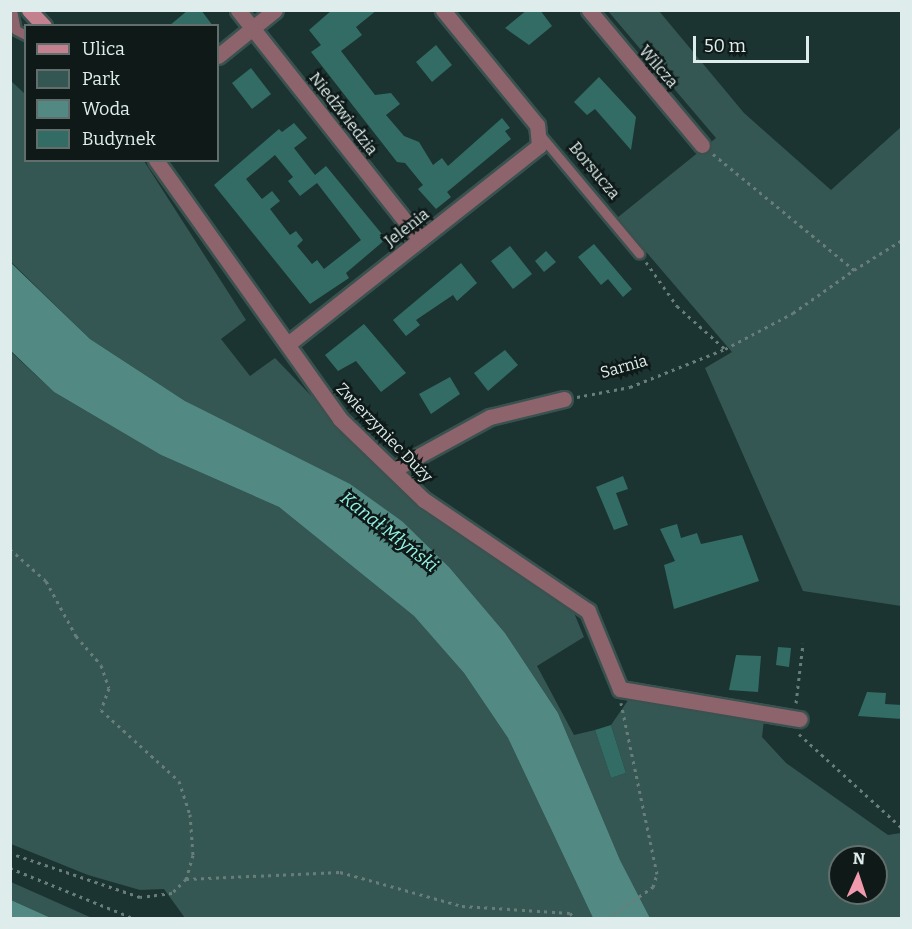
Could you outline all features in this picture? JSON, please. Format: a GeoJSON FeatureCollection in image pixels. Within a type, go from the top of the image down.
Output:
{"type":"FeatureCollection","features":[{"type":"Feature","properties":{"kind":"street"},"geometry":{"type":"LineString","coordinates":[[29,10],[42,24]]}},
{"type":"Feature","properties":{"kind":"street","name":"Niedźwiedzia"},"geometry":{"type":"LineString","coordinates":[[238,10],[420,240]]}},
{"type":"Feature","properties":{"kind":"street"},"geometry":{"type":"LineString","coordinates":[[219,55],[275,10]]}},
{"type":"Feature","properties":{"kind":"street","name":"Borsucza"},"geometry":{"type":"LineString","coordinates":[[443,10],[541,136]]}},
{"type":"Feature","properties":{"kind":"street","name":"Wilcza"},"geometry":{"type":"LineString","coordinates":[[589,10],[702,145]]}},
{"type":"Feature","properties":{"kind":"street","name":"Jelenia"},"geometry":{"type":"LineString","coordinates":[[288,344],[531,155],[541,136]]}},
{"type":"Feature","properties":{"kind":"street","name":"Zwierzyniec Duży"},"geometry":{"type":"LineString","coordinates":[[157,162],[340,419],[393,470],[460,528],[564,590],[588,611],[620,688]]}},
{"type":"Feature","properties":{"kind":"street"},"geometry":{"type":"LineString","coordinates":[[393,470],[490,417],[564,399]]}},
{"type":"Feature","properties":{"kind":"street"},"geometry":{"type":"LineString","coordinates":[[620,688],[797,719]]}},
{"type":"Feature","properties":{"kind":"lane"},"geometry":{"type":"LineString","coordinates":[[12,10],[16,30],[24,34]]}},
{"type":"Feature","properties":{"kind":"lane","name":"Borsucza"},"geometry":{"type":"LineString","coordinates":[[541,136],[639,253]]}},
{"type":"Feature","properties":{"kind":"path"},"geometry":{"type":"LineString","coordinates":[[702,145],[854,270]]}},
{"type":"Feature","properties":{"kind":"path","name":"Sarnia"},"geometry":{"type":"LineString","coordinates":[[564,399],[630,387],[725,349],[793,313],[902,240]]}},
{"type":"Feature","properties":{"kind":"path"},"geometry":{"type":"LineString","coordinates":[[639,253],[677,306],[725,349]]}},
{"type":"Feature","properties":{"kind":"path"},"geometry":{"type":"LineString","coordinates":[[10,549],[46,581],[76,636],[101,665],[109,688],[101,710],[179,781],[190,814],[193,855],[186,879],[172,893],[140,897],[10,853]]}},
{"type":"Feature","properties":{"kind":"path"},"geometry":{"type":"LineString","coordinates":[[803,643],[797,719],[793,728],[817,753],[902,828]]}},
{"type":"Feature","properties":{"kind":"path"},"geometry":{"type":"LineString","coordinates":[[608,918],[653,887],[656,860],[620,688]]}},
{"type":"Feature","properties":{"kind":"path"},"geometry":{"type":"LineString","coordinates":[[10,868],[133,918]]}},
{"type":"Feature","properties":{"kind":"path"},"geometry":{"type":"LineString","coordinates":[[186,879],[340,872],[462,906],[570,913],[574,918]]}},
{"type":"Feature","properties":{"kind":"green space"},"geometry":{"type":"Polygon","coordinates":[[[608,11],[659,11],[744,113],[831,190],[901,127],[901,606],[803,591],[705,368],[732,352],[617,218],[716,138],[608,11]]]}},
{"type":"Feature","properties":{"kind":"green space"},"geometry":{"type":"Polygon","coordinates":[[[10,80],[24,93],[24,162],[145,162],[246,320],[221,339],[250,376],[275,358],[415,504],[572,608],[584,637],[537,666],[574,735],[595,730],[611,778],[626,773],[611,725],[631,696],[764,720],[762,737],[786,763],[888,835],[901,833],[901,918],[650,918],[620,860],[558,713],[505,633],[449,567],[403,522],[185,401],[90,339],[11,262],[10,80]]]}},
{"type":"Feature","properties":{"kind":"green space"},"geometry":{"type":"Polygon","coordinates":[[[10,351],[54,392],[161,455],[279,507],[414,616],[464,673],[508,738],[593,918],[185,918],[164,889],[140,890],[88,875],[11,844],[10,351]]]}},
{"type":"Feature","properties":{"kind":"green space"},"geometry":{"type":"Polygon","coordinates":[[[11,882],[92,918],[51,918],[11,900],[11,882]]]}},
{"type":"Feature","properties":{"kind":"water","name":"Kanał Młyński"},"geometry":{"type":"Polygon","coordinates":[[[10,262],[90,339],[185,401],[350,484],[403,522],[449,567],[505,633],[558,713],[620,860],[650,918],[593,918],[508,738],[464,673],[414,616],[279,507],[161,455],[54,392],[11,351],[10,262]]]}},
{"type":"Feature","properties":{"kind":"water"},"geometry":{"type":"Polygon","coordinates":[[[11,900],[51,918],[11,918],[11,900]]]}},
{"type":"Feature","properties":{"kind":"building"},"geometry":{"type":"Polygon","coordinates":[[[188,10],[201,10],[212,24],[171,24],[188,10]]]}},
{"type":"Feature","properties":{"kind":"building"},"geometry":{"type":"Polygon","coordinates":[[[332,10],[377,10],[356,27],[362,35],[341,51],[375,95],[391,93],[400,104],[386,115],[404,136],[419,142],[433,165],[442,158],[448,166],[502,118],[510,128],[505,131],[511,139],[447,192],[451,197],[436,209],[418,189],[423,185],[405,163],[397,162],[311,52],[321,45],[309,30],[332,10]]]}},
{"type":"Feature","properties":{"kind":"building"},"geometry":{"type":"Polygon","coordinates":[[[527,10],[540,10],[552,26],[529,45],[505,28],[527,10]]]}},
{"type":"Feature","properties":{"kind":"building"},"geometry":{"type":"Polygon","coordinates":[[[436,45],[452,65],[432,82],[416,62],[436,45]]]}},
{"type":"Feature","properties":{"kind":"building"},"geometry":{"type":"Polygon","coordinates":[[[251,68],[271,94],[252,109],[232,83],[251,68]]]}},
{"type":"Feature","properties":{"kind":"building"},"geometry":{"type":"Polygon","coordinates":[[[599,77],[636,117],[631,150],[595,109],[587,115],[574,102],[599,77]]]}},
{"type":"Feature","properties":{"kind":"building"},"geometry":{"type":"Polygon","coordinates":[[[294,123],[307,138],[294,148],[315,175],[326,166],[386,239],[346,273],[349,278],[310,304],[214,185],[279,129],[282,132],[294,123]],[[275,155],[246,179],[262,199],[272,191],[280,201],[270,209],[290,235],[296,231],[303,240],[297,246],[312,264],[317,260],[324,269],[361,240],[317,183],[300,196],[288,181],[293,177],[275,155]]]}},
{"type":"Feature","properties":{"kind":"building"},"geometry":{"type":"Polygon","coordinates":[[[594,244],[632,289],[623,297],[608,279],[601,285],[578,257],[594,244]]]}},
{"type":"Feature","properties":{"kind":"building"},"geometry":{"type":"Polygon","coordinates":[[[510,246],[532,274],[513,289],[491,261],[510,246]]]}},
{"type":"Feature","properties":{"kind":"building"},"geometry":{"type":"Polygon","coordinates":[[[546,251],[556,262],[544,272],[535,261],[546,251]]]}},
{"type":"Feature","properties":{"kind":"building"},"geometry":{"type":"Polygon","coordinates":[[[461,263],[477,283],[457,301],[453,295],[416,320],[420,325],[406,336],[393,320],[461,263]]]}},
{"type":"Feature","properties":{"kind":"building"},"geometry":{"type":"Polygon","coordinates":[[[364,324],[406,373],[381,392],[356,361],[338,371],[325,355],[364,324]]]}},
{"type":"Feature","properties":{"kind":"building"},"geometry":{"type":"Polygon","coordinates":[[[505,350],[518,365],[488,391],[474,373],[505,350]]]}},
{"type":"Feature","properties":{"kind":"building"},"geometry":{"type":"Polygon","coordinates":[[[450,377],[460,394],[431,414],[419,394],[450,377]]]}},
{"type":"Feature","properties":{"kind":"building"},"geometry":{"type":"Polygon","coordinates":[[[623,476],[628,489],[616,493],[628,525],[614,530],[596,487],[623,476]]]}},
{"type":"Feature","properties":{"kind":"building"},"geometry":{"type":"Polygon","coordinates":[[[677,524],[681,538],[697,533],[701,544],[742,535],[759,581],[674,609],[664,565],[675,561],[660,529],[677,524]]]}},
{"type":"Feature","properties":{"kind":"building"},"geometry":{"type":"Polygon","coordinates":[[[778,647],[791,648],[789,667],[776,665],[778,647]]]}},
{"type":"Feature","properties":{"kind":"building"},"geometry":{"type":"Polygon","coordinates":[[[736,655],[761,656],[758,692],[729,690],[736,655]]]}},
{"type":"Feature","properties":{"kind":"building"},"geometry":{"type":"Polygon","coordinates":[[[867,692],[886,693],[885,704],[902,705],[902,719],[858,716],[867,692]]]}},
{"type":"Feature","properties":{"kind":"building"},"geometry":{"type":"Polygon","coordinates":[[[611,725],[626,773],[611,778],[595,730],[611,725]]]}}]}
